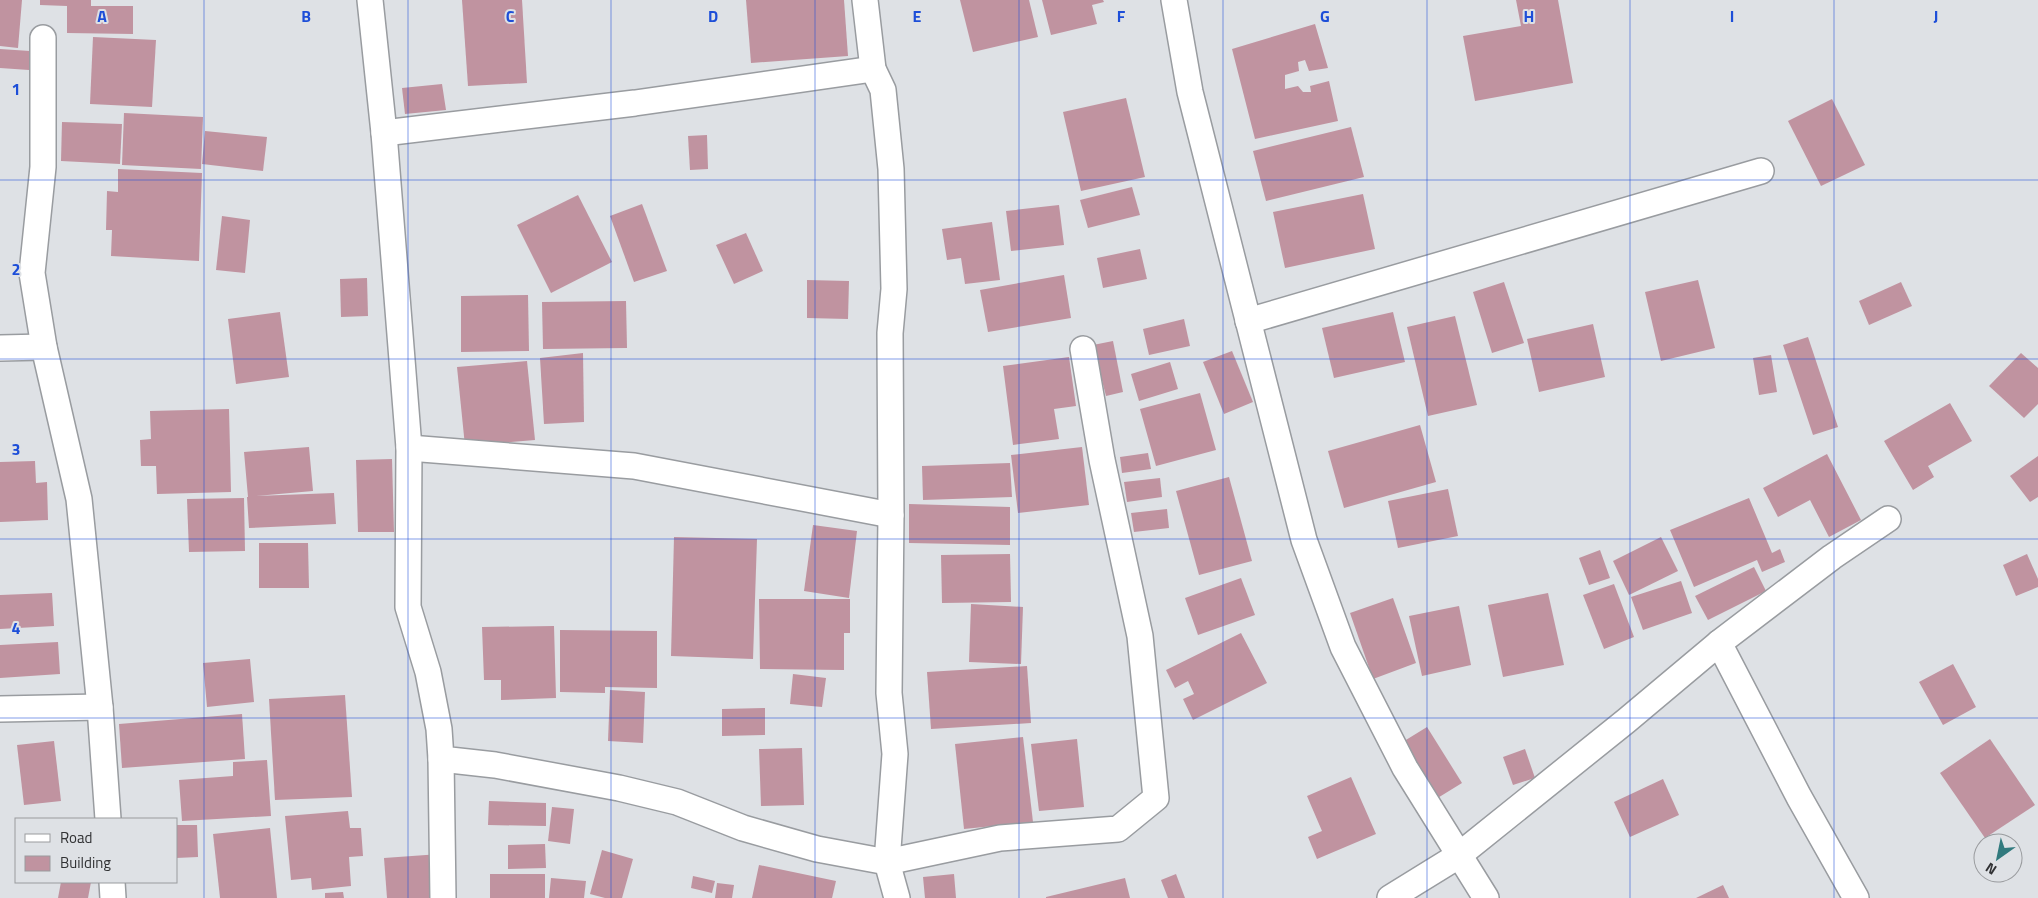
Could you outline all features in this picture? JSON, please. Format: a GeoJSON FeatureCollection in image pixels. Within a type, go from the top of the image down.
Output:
{"type":"FeatureCollection","features":[{"type":"Feature","properties":{"kind":"street"},"geometry":{"type":"LineString","coordinates":[[370,0],[384,133],[409,448],[408,607],[428,672],[439,729],[443,898]]}},
{"type":"Feature","properties":{"kind":"street"},"geometry":{"type":"LineString","coordinates":[[865,0],[873,69],[883,90],[891,169],[894,289],[890,333],[891,515],[889,693],[895,754],[887,862],[897,898]]}},
{"type":"Feature","properties":{"kind":"street"},"geometry":{"type":"LineString","coordinates":[[1174,0],[1190,92],[1304,540],[1343,647],[1405,768],[1458,856],[1486,898]]}},
{"type":"Feature","properties":{"kind":"street"},"geometry":{"type":"LineString","coordinates":[[43,38],[43,167],[32,273],[44,348],[79,499],[100,707],[108,818]]}},
{"type":"Feature","properties":{"kind":"street"},"geometry":{"type":"LineString","coordinates":[[384,133],[635,102],[873,69]]}},
{"type":"Feature","properties":{"kind":"street"},"geometry":{"type":"LineString","coordinates":[[1248,321],[1761,171]]}},
{"type":"Feature","properties":{"kind":"street"},"geometry":{"type":"LineString","coordinates":[[0,348],[44,348]]}},
{"type":"Feature","properties":{"kind":"street"},"geometry":{"type":"LineString","coordinates":[[441,759],[495,765],[619,788],[677,802],[743,828],[817,849],[887,862],[1000,838],[1118,829],[1156,798],[1140,636],[1102,460],[1083,349]]}},
{"type":"Feature","properties":{"kind":"street"},"geometry":{"type":"LineString","coordinates":[[409,448],[634,466],[891,515]]}},
{"type":"Feature","properties":{"kind":"street"},"geometry":{"type":"LineString","coordinates":[[1390,898],[1458,856],[1626,721],[1719,643],[1832,557],[1888,519]]}},
{"type":"Feature","properties":{"kind":"street"},"geometry":{"type":"LineString","coordinates":[[1719,643],[1799,797],[1856,898]]}},
{"type":"Feature","properties":{"kind":"street"},"geometry":{"type":"LineString","coordinates":[[0,709],[100,707]]}},
{"type":"Feature","properties":{"kind":"street"},"geometry":{"type":"LineString","coordinates":[[112,883],[113,898]]}},
{"type":"Feature","properties":{"kind":"building"},"geometry":{"type":"Polygon","coordinates":[[[0,0],[22,0],[18,48],[0,46],[0,0]]]}},
{"type":"Feature","properties":{"kind":"building"},"geometry":{"type":"Polygon","coordinates":[[[40,0],[91,0],[91,6],[133,6],[133,34],[67,33],[67,6],[40,5],[40,0]]]}},
{"type":"Feature","properties":{"kind":"building"},"geometry":{"type":"Polygon","coordinates":[[[462,0],[522,0],[527,83],[468,86],[462,0]]]}},
{"type":"Feature","properties":{"kind":"building"},"geometry":{"type":"Polygon","coordinates":[[[746,0],[844,0],[848,56],[751,63],[746,0]]]}},
{"type":"Feature","properties":{"kind":"building"},"geometry":{"type":"Polygon","coordinates":[[[960,0],[1029,0],[1038,37],[973,52],[960,0]]]}},
{"type":"Feature","properties":{"kind":"building"},"geometry":{"type":"Polygon","coordinates":[[[1042,0],[1103,0],[1104,2],[1092,5],[1097,24],[1051,35],[1042,0]]]}},
{"type":"Feature","properties":{"kind":"building"},"geometry":{"type":"Polygon","coordinates":[[[1516,0],[1558,0],[1573,83],[1475,101],[1463,36],[1521,26],[1516,0]]]}},
{"type":"Feature","properties":{"kind":"building"},"geometry":{"type":"Polygon","coordinates":[[[1315,24],[1328,68],[1309,71],[1305,60],[1298,62],[1299,71],[1285,75],[1285,89],[1298,86],[1303,92],[1311,92],[1310,86],[1329,81],[1338,121],[1255,139],[1232,49],[1315,24]]]}},
{"type":"Feature","properties":{"kind":"building"},"geometry":{"type":"Polygon","coordinates":[[[93,37],[156,40],[152,107],[90,104],[93,37]]]}},
{"type":"Feature","properties":{"kind":"building"},"geometry":{"type":"Polygon","coordinates":[[[0,49],[30,51],[29,70],[0,68],[0,49]]]}},
{"type":"Feature","properties":{"kind":"building"},"geometry":{"type":"Polygon","coordinates":[[[442,84],[446,110],[405,114],[402,88],[442,84]]]}},
{"type":"Feature","properties":{"kind":"building"},"geometry":{"type":"Polygon","coordinates":[[[1126,98],[1145,177],[1081,191],[1063,112],[1126,98]]]}},
{"type":"Feature","properties":{"kind":"building"},"geometry":{"type":"Polygon","coordinates":[[[1832,99],[1865,165],[1821,186],[1788,121],[1832,99]]]}},
{"type":"Feature","properties":{"kind":"building"},"geometry":{"type":"Polygon","coordinates":[[[124,113],[203,117],[201,169],[122,165],[124,113]]]}},
{"type":"Feature","properties":{"kind":"building"},"geometry":{"type":"Polygon","coordinates":[[[62,122],[122,124],[120,164],[61,161],[62,122]]]}},
{"type":"Feature","properties":{"kind":"building"},"geometry":{"type":"Polygon","coordinates":[[[1351,127],[1364,177],[1266,201],[1253,151],[1351,127]]]}},
{"type":"Feature","properties":{"kind":"building"},"geometry":{"type":"Polygon","coordinates":[[[205,131],[267,137],[263,171],[202,164],[205,131]]]}},
{"type":"Feature","properties":{"kind":"building"},"geometry":{"type":"Polygon","coordinates":[[[707,135],[708,169],[690,170],[688,136],[707,135]]]}},
{"type":"Feature","properties":{"kind":"building"},"geometry":{"type":"Polygon","coordinates":[[[118,169],[202,173],[199,261],[111,256],[112,230],[106,230],[107,191],[118,192],[118,169]]]}},
{"type":"Feature","properties":{"kind":"building"},"geometry":{"type":"Polygon","coordinates":[[[1132,187],[1140,215],[1088,228],[1080,200],[1132,187]]]}},
{"type":"Feature","properties":{"kind":"building"},"geometry":{"type":"Polygon","coordinates":[[[1363,194],[1375,249],[1285,268],[1273,212],[1363,194]]]}},
{"type":"Feature","properties":{"kind":"building"},"geometry":{"type":"Polygon","coordinates":[[[578,195],[612,262],[551,293],[517,225],[578,195]]]}},
{"type":"Feature","properties":{"kind":"building"},"geometry":{"type":"Polygon","coordinates":[[[642,204],[667,271],[634,282],[610,216],[642,204]]]}},
{"type":"Feature","properties":{"kind":"building"},"geometry":{"type":"Polygon","coordinates":[[[1059,205],[1064,245],[1011,251],[1006,211],[1059,205]]]}},
{"type":"Feature","properties":{"kind":"building"},"geometry":{"type":"Polygon","coordinates":[[[222,216],[250,220],[245,273],[216,270],[222,216]]]}},
{"type":"Feature","properties":{"kind":"building"},"geometry":{"type":"Polygon","coordinates":[[[992,222],[1000,280],[965,284],[961,258],[947,260],[942,229],[992,222]]]}},
{"type":"Feature","properties":{"kind":"building"},"geometry":{"type":"Polygon","coordinates":[[[746,233],[763,271],[734,284],[716,245],[746,233]]]}},
{"type":"Feature","properties":{"kind":"building"},"geometry":{"type":"Polygon","coordinates":[[[1140,249],[1147,279],[1103,288],[1097,258],[1140,249]]]}},
{"type":"Feature","properties":{"kind":"building"},"geometry":{"type":"Polygon","coordinates":[[[1064,275],[1071,318],[988,332],[980,290],[1064,275]]]}},
{"type":"Feature","properties":{"kind":"building"},"geometry":{"type":"Polygon","coordinates":[[[367,278],[368,316],[341,317],[340,279],[367,278]]]}},
{"type":"Feature","properties":{"kind":"building"},"geometry":{"type":"Polygon","coordinates":[[[807,280],[849,281],[848,319],[807,318],[807,280]]]}},
{"type":"Feature","properties":{"kind":"building"},"geometry":{"type":"Polygon","coordinates":[[[1698,280],[1715,348],[1661,361],[1645,292],[1698,280]]]}},
{"type":"Feature","properties":{"kind":"building"},"geometry":{"type":"Polygon","coordinates":[[[1504,282],[1524,343],[1492,353],[1473,292],[1504,282]]]}},
{"type":"Feature","properties":{"kind":"building"},"geometry":{"type":"Polygon","coordinates":[[[1901,282],[1912,306],[1869,325],[1859,301],[1901,282]]]}},
{"type":"Feature","properties":{"kind":"building"},"geometry":{"type":"Polygon","coordinates":[[[528,295],[529,351],[461,352],[461,296],[528,295]]]}},
{"type":"Feature","properties":{"kind":"building"},"geometry":{"type":"Polygon","coordinates":[[[626,301],[627,348],[543,349],[542,302],[626,301]]]}},
{"type":"Feature","properties":{"kind":"building"},"geometry":{"type":"Polygon","coordinates":[[[280,312],[289,377],[236,384],[228,319],[280,312]]]}},
{"type":"Feature","properties":{"kind":"building"},"geometry":{"type":"Polygon","coordinates":[[[1393,312],[1405,362],[1334,378],[1322,328],[1393,312]]]}},
{"type":"Feature","properties":{"kind":"building"},"geometry":{"type":"Polygon","coordinates":[[[1455,316],[1477,405],[1428,416],[1407,327],[1455,316]]]}},
{"type":"Feature","properties":{"kind":"building"},"geometry":{"type":"Polygon","coordinates":[[[1184,319],[1190,346],[1149,355],[1143,329],[1184,319]]]}},
{"type":"Feature","properties":{"kind":"building"},"geometry":{"type":"Polygon","coordinates":[[[1593,324],[1605,377],[1539,392],[1527,339],[1593,324]]]}},
{"type":"Feature","properties":{"kind":"building"},"geometry":{"type":"Polygon","coordinates":[[[1808,337],[1838,427],[1813,435],[1783,345],[1808,337]]]}},
{"type":"Feature","properties":{"kind":"building"},"geometry":{"type":"Polygon","coordinates":[[[1113,341],[1123,392],[1106,396],[1093,345],[1113,341]]]}},
{"type":"Feature","properties":{"kind":"building"},"geometry":{"type":"Polygon","coordinates":[[[1232,351],[1253,402],[1224,414],[1203,362],[1232,351]]]}},
{"type":"Feature","properties":{"kind":"building"},"geometry":{"type":"Polygon","coordinates":[[[583,353],[584,422],[544,424],[540,358],[583,353]]]}},
{"type":"Feature","properties":{"kind":"building"},"geometry":{"type":"Polygon","coordinates":[[[2021,353],[2038,368],[2038,404],[2024,418],[1989,386],[2021,353]]]}},
{"type":"Feature","properties":{"kind":"building"},"geometry":{"type":"Polygon","coordinates":[[[1771,355],[1777,392],[1759,395],[1753,358],[1771,355]]]}},
{"type":"Feature","properties":{"kind":"building"},"geometry":{"type":"Polygon","coordinates":[[[1069,357],[1076,406],[1054,409],[1059,439],[1013,445],[1003,366],[1069,357]]]}},
{"type":"Feature","properties":{"kind":"building"},"geometry":{"type":"Polygon","coordinates":[[[527,361],[535,440],[465,446],[457,367],[527,361]]]}},
{"type":"Feature","properties":{"kind":"building"},"geometry":{"type":"Polygon","coordinates":[[[1170,362],[1178,389],[1139,401],[1131,374],[1170,362]]]}},
{"type":"Feature","properties":{"kind":"building"},"geometry":{"type":"Polygon","coordinates":[[[1200,393],[1216,450],[1156,466],[1140,409],[1200,393]]]}},
{"type":"Feature","properties":{"kind":"building"},"geometry":{"type":"Polygon","coordinates":[[[1950,403],[1972,441],[1928,466],[1934,477],[1913,490],[1884,441],[1950,403]]]}},
{"type":"Feature","properties":{"kind":"building"},"geometry":{"type":"Polygon","coordinates":[[[229,409],[231,492],[157,494],[156,466],[141,466],[140,440],[151,439],[150,411],[229,409]]]}},
{"type":"Feature","properties":{"kind":"building"},"geometry":{"type":"Polygon","coordinates":[[[1420,425],[1436,482],[1344,508],[1328,451],[1420,425]]]}},
{"type":"Feature","properties":{"kind":"building"},"geometry":{"type":"Polygon","coordinates":[[[309,447],[313,491],[256,496],[334,493],[336,524],[249,528],[244,452],[309,447]]]}},
{"type":"Feature","properties":{"kind":"building"},"geometry":{"type":"Polygon","coordinates":[[[1082,447],[1089,505],[1018,513],[1011,455],[1082,447]]]}},
{"type":"Feature","properties":{"kind":"building"},"geometry":{"type":"Polygon","coordinates":[[[1148,453],[1151,469],[1122,473],[1120,457],[1148,453]]]}},
{"type":"Feature","properties":{"kind":"building"},"geometry":{"type":"Polygon","coordinates":[[[1827,454],[1861,520],[1829,537],[1810,500],[1778,517],[1763,488],[1827,454]]]}},
{"type":"Feature","properties":{"kind":"building"},"geometry":{"type":"Polygon","coordinates":[[[2038,456],[2038,497],[2030,502],[2010,476],[2038,456]]]}},
{"type":"Feature","properties":{"kind":"building"},"geometry":{"type":"Polygon","coordinates":[[[392,459],[394,532],[358,532],[356,460],[392,459]]]}},
{"type":"Feature","properties":{"kind":"building"},"geometry":{"type":"Polygon","coordinates":[[[35,461],[36,483],[47,482],[48,520],[0,522],[0,462],[35,461]]]}},
{"type":"Feature","properties":{"kind":"building"},"geometry":{"type":"Polygon","coordinates":[[[1010,463],[1012,497],[923,500],[922,466],[1010,463]]]}},
{"type":"Feature","properties":{"kind":"building"},"geometry":{"type":"Polygon","coordinates":[[[1229,477],[1252,561],[1199,575],[1176,491],[1229,477]]]}},
{"type":"Feature","properties":{"kind":"building"},"geometry":{"type":"Polygon","coordinates":[[[1160,478],[1162,497],[1127,502],[1124,482],[1160,478]]]}},
{"type":"Feature","properties":{"kind":"building"},"geometry":{"type":"Polygon","coordinates":[[[1448,489],[1458,536],[1398,548],[1388,501],[1448,489]]]}},
{"type":"Feature","properties":{"kind":"building"},"geometry":{"type":"Polygon","coordinates":[[[244,498],[245,551],[189,552],[187,499],[244,498]]]}},
{"type":"Feature","properties":{"kind":"building"},"geometry":{"type":"Polygon","coordinates":[[[1749,498],[1772,553],[1780,549],[1785,562],[1762,572],[1757,560],[1694,587],[1670,530],[1749,498]]]}},
{"type":"Feature","properties":{"kind":"building"},"geometry":{"type":"Polygon","coordinates":[[[909,504],[1010,507],[1010,545],[909,543],[909,504]]]}},
{"type":"Feature","properties":{"kind":"building"},"geometry":{"type":"Polygon","coordinates":[[[1167,509],[1169,528],[1134,532],[1131,513],[1167,509]]]}},
{"type":"Feature","properties":{"kind":"building"},"geometry":{"type":"Polygon","coordinates":[[[813,525],[857,531],[849,598],[804,591],[813,525]]]}},
{"type":"Feature","properties":{"kind":"building"},"geometry":{"type":"Polygon","coordinates":[[[674,537],[757,539],[753,659],[671,656],[674,537]]]}},
{"type":"Feature","properties":{"kind":"building"},"geometry":{"type":"Polygon","coordinates":[[[1661,537],[1678,571],[1629,595],[1613,561],[1661,537]]]}},
{"type":"Feature","properties":{"kind":"building"},"geometry":{"type":"Polygon","coordinates":[[[259,543],[308,543],[309,588],[259,588],[259,543]]]}},
{"type":"Feature","properties":{"kind":"building"},"geometry":{"type":"Polygon","coordinates":[[[1600,550],[1610,578],[1589,585],[1579,558],[1600,550]]]}},
{"type":"Feature","properties":{"kind":"building"},"geometry":{"type":"Polygon","coordinates":[[[1010,554],[1011,602],[942,603],[941,555],[1010,554]]]}},
{"type":"Feature","properties":{"kind":"building"},"geometry":{"type":"Polygon","coordinates":[[[2027,554],[2038,579],[2038,587],[2016,596],[2003,565],[2027,554]]]}},
{"type":"Feature","properties":{"kind":"building"},"geometry":{"type":"Polygon","coordinates":[[[1754,567],[1766,591],[1708,620],[1695,596],[1754,567]]]}},
{"type":"Feature","properties":{"kind":"building"},"geometry":{"type":"Polygon","coordinates":[[[1241,578],[1255,615],[1198,635],[1185,598],[1241,578]]]}},
{"type":"Feature","properties":{"kind":"building"},"geometry":{"type":"Polygon","coordinates":[[[1681,581],[1692,613],[1643,630],[1631,597],[1681,581]]]}},
{"type":"Feature","properties":{"kind":"building"},"geometry":{"type":"Polygon","coordinates":[[[1614,584],[1634,637],[1604,649],[1583,595],[1614,584]]]}},
{"type":"Feature","properties":{"kind":"building"},"geometry":{"type":"Polygon","coordinates":[[[52,593],[54,626],[0,629],[0,595],[52,593]]]}},
{"type":"Feature","properties":{"kind":"building"},"geometry":{"type":"Polygon","coordinates":[[[1548,593],[1564,665],[1503,677],[1488,605],[1548,593]]]}},
{"type":"Feature","properties":{"kind":"building"},"geometry":{"type":"Polygon","coordinates":[[[1393,598],[1416,663],[1373,679],[1350,613],[1393,598]]]}},
{"type":"Feature","properties":{"kind":"building"},"geometry":{"type":"Polygon","coordinates":[[[759,599],[850,599],[850,633],[844,633],[844,670],[760,669],[759,599]]]}},
{"type":"Feature","properties":{"kind":"building"},"geometry":{"type":"Polygon","coordinates":[[[971,604],[1023,607],[1021,664],[969,662],[971,604]]]}},
{"type":"Feature","properties":{"kind":"building"},"geometry":{"type":"Polygon","coordinates":[[[1459,606],[1471,665],[1422,676],[1409,616],[1459,606]]]}},
{"type":"Feature","properties":{"kind":"building"},"geometry":{"type":"Polygon","coordinates":[[[554,626],[556,698],[501,700],[501,680],[484,680],[482,627],[554,626]]]}},
{"type":"Feature","properties":{"kind":"building"},"geometry":{"type":"Polygon","coordinates":[[[560,630],[657,631],[657,688],[605,687],[605,693],[560,692],[560,630]]]}},
{"type":"Feature","properties":{"kind":"building"},"geometry":{"type":"Polygon","coordinates":[[[1241,633],[1267,683],[1193,720],[1183,699],[1194,694],[1188,681],[1175,688],[1166,670],[1241,633]]]}},
{"type":"Feature","properties":{"kind":"building"},"geometry":{"type":"Polygon","coordinates":[[[58,642],[60,674],[0,678],[0,645],[58,642]]]}},
{"type":"Feature","properties":{"kind":"building"},"geometry":{"type":"Polygon","coordinates":[[[250,659],[254,702],[207,707],[203,663],[250,659]]]}},
{"type":"Feature","properties":{"kind":"building"},"geometry":{"type":"Polygon","coordinates":[[[1953,664],[1976,707],[1943,725],[1919,682],[1953,664]]]}},
{"type":"Feature","properties":{"kind":"building"},"geometry":{"type":"Polygon","coordinates":[[[1027,666],[1031,723],[931,729],[927,672],[1027,666]]]}},
{"type":"Feature","properties":{"kind":"building"},"geometry":{"type":"Polygon","coordinates":[[[793,674],[826,678],[822,707],[790,704],[793,674]]]}},
{"type":"Feature","properties":{"kind":"building"},"geometry":{"type":"Polygon","coordinates":[[[610,690],[645,692],[643,743],[608,741],[610,690]]]}},
{"type":"Feature","properties":{"kind":"building"},"geometry":{"type":"Polygon","coordinates":[[[345,695],[352,797],[275,800],[269,699],[345,695]]]}},
{"type":"Feature","properties":{"kind":"building"},"geometry":{"type":"Polygon","coordinates":[[[765,708],[765,735],[722,736],[722,709],[765,708]]]}},
{"type":"Feature","properties":{"kind":"building"},"geometry":{"type":"Polygon","coordinates":[[[242,714],[245,759],[122,768],[119,724],[242,714]]]}},
{"type":"Feature","properties":{"kind":"building"},"geometry":{"type":"Polygon","coordinates":[[[1427,727],[1462,783],[1436,799],[1401,743],[1427,727]]]}},
{"type":"Feature","properties":{"kind":"building"},"geometry":{"type":"Polygon","coordinates":[[[1023,737],[1033,822],[964,829],[955,744],[1023,737]]]}},
{"type":"Feature","properties":{"kind":"building"},"geometry":{"type":"Polygon","coordinates":[[[1077,739],[1084,807],[1039,811],[1031,744],[1077,739]]]}},
{"type":"Feature","properties":{"kind":"building"},"geometry":{"type":"Polygon","coordinates":[[[1990,739],[2035,805],[1993,833],[1982,833],[1940,773],[1990,739]]]}},
{"type":"Feature","properties":{"kind":"building"},"geometry":{"type":"Polygon","coordinates":[[[54,741],[61,801],[24,805],[17,745],[54,741]]]}},
{"type":"Feature","properties":{"kind":"building"},"geometry":{"type":"Polygon","coordinates":[[[802,748],[804,805],[761,806],[759,749],[802,748]]]}},
{"type":"Feature","properties":{"kind":"building"},"geometry":{"type":"Polygon","coordinates":[[[1525,749],[1535,778],[1513,785],[1503,757],[1525,749]]]}},
{"type":"Feature","properties":{"kind":"building"},"geometry":{"type":"Polygon","coordinates":[[[267,760],[271,816],[182,821],[179,780],[233,776],[233,762],[267,760]]]}},
{"type":"Feature","properties":{"kind":"building"},"geometry":{"type":"Polygon","coordinates":[[[1351,777],[1376,834],[1317,859],[1308,837],[1322,831],[1307,796],[1351,777]]]}},
{"type":"Feature","properties":{"kind":"building"},"geometry":{"type":"Polygon","coordinates":[[[1663,779],[1679,815],[1630,837],[1614,802],[1663,779]]]}},
{"type":"Feature","properties":{"kind":"building"},"geometry":{"type":"Polygon","coordinates":[[[489,801],[546,803],[546,826],[488,825],[489,801]]]}},
{"type":"Feature","properties":{"kind":"building"},"geometry":{"type":"Polygon","coordinates":[[[552,807],[574,809],[570,844],[548,841],[552,807]]]}},
{"type":"Feature","properties":{"kind":"building"},"geometry":{"type":"Polygon","coordinates":[[[348,811],[350,828],[361,828],[363,856],[349,857],[351,886],[312,890],[311,878],[291,880],[285,816],[348,811]]]}},
{"type":"Feature","properties":{"kind":"building"},"geometry":{"type":"Polygon","coordinates":[[[178,825],[197,825],[198,857],[178,858],[178,825]]]}},
{"type":"Feature","properties":{"kind":"building"},"geometry":{"type":"Polygon","coordinates":[[[270,828],[277,898],[220,898],[213,834],[270,828]]]}},
{"type":"Feature","properties":{"kind":"building"},"geometry":{"type":"Polygon","coordinates":[[[545,844],[546,868],[508,869],[508,845],[545,844]]]}},
{"type":"Feature","properties":{"kind":"building"},"geometry":{"type":"Polygon","coordinates":[[[602,850],[633,859],[622,898],[605,898],[590,894],[602,850]]]}},
{"type":"Feature","properties":{"kind":"building"},"geometry":{"type":"Polygon","coordinates":[[[440,854],[443,898],[387,898],[384,858],[440,854]]]}},
{"type":"Feature","properties":{"kind":"building"},"geometry":{"type":"Polygon","coordinates":[[[759,865],[836,881],[832,898],[752,898],[759,865]]]}},
{"type":"Feature","properties":{"kind":"building"},"geometry":{"type":"Polygon","coordinates":[[[490,874],[545,874],[545,898],[490,898],[490,874]]]}},
{"type":"Feature","properties":{"kind":"building"},"geometry":{"type":"Polygon","coordinates":[[[954,874],[956,898],[925,898],[923,877],[954,874]]]}},
{"type":"Feature","properties":{"kind":"building"},"geometry":{"type":"Polygon","coordinates":[[[1176,874],[1185,898],[1168,898],[1161,880],[1176,874]]]}},
{"type":"Feature","properties":{"kind":"building"},"geometry":{"type":"Polygon","coordinates":[[[693,876],[715,881],[712,893],[691,888],[693,876]]]}},
{"type":"Feature","properties":{"kind":"building"},"geometry":{"type":"Polygon","coordinates":[[[551,878],[586,881],[584,898],[549,898],[551,878]]]}},
{"type":"Feature","properties":{"kind":"building"},"geometry":{"type":"Polygon","coordinates":[[[1125,878],[1130,898],[1046,898],[1046,897],[1125,878]]]}},
{"type":"Feature","properties":{"kind":"building"},"geometry":{"type":"Polygon","coordinates":[[[61,883],[91,883],[88,898],[58,898],[61,883]]]}},
{"type":"Feature","properties":{"kind":"building"},"geometry":{"type":"Polygon","coordinates":[[[717,883],[734,885],[732,898],[715,898],[717,883]]]}},
{"type":"Feature","properties":{"kind":"building"},"geometry":{"type":"Polygon","coordinates":[[[1723,885],[1729,898],[1696,898],[1723,885]]]}},
{"type":"Feature","properties":{"kind":"building"},"geometry":{"type":"Polygon","coordinates":[[[343,892],[344,898],[325,898],[325,893],[343,892]]]}}]}
